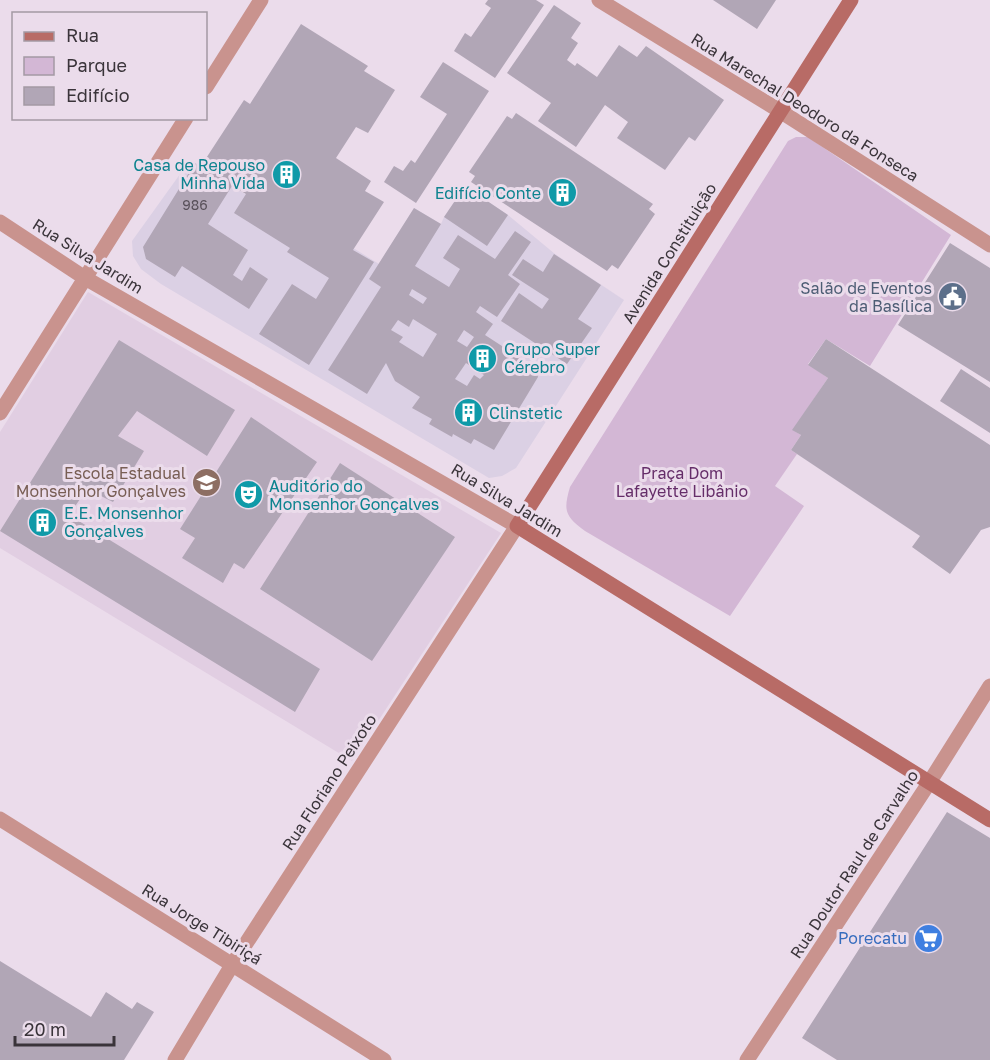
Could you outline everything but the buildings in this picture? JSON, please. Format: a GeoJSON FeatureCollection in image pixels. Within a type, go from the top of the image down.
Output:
{"type":"FeatureCollection","features":[{"type":"Feature","properties":{"kind":"street"},"geometry":{"type":"LineString","coordinates":[[207,85],[261,0]]}},
{"type":"Feature","properties":{"kind":"street","name":"Rua Marechal Deodoro da Fonseca"},"geometry":{"type":"LineString","coordinates":[[599,0],[780,111],[990,245]]}},
{"type":"Feature","properties":{"kind":"street","name":"Avenida Constituição"},"geometry":{"type":"LineString","coordinates":[[517,526],[851,0]]}},
{"type":"Feature","properties":{"kind":"street"},"geometry":{"type":"LineString","coordinates":[[0,413],[185,120]]}},
{"type":"Feature","properties":{"kind":"street","name":"Rua Silva Jardim"},"geometry":{"type":"LineString","coordinates":[[0,222],[85,278],[517,526],[990,820]]}},
{"type":"Feature","properties":{"kind":"street","name":"Rua Floriano Peixoto"},"geometry":{"type":"LineString","coordinates":[[175,1060],[232,965],[517,526]]}},
{"type":"Feature","properties":{"kind":"street","name":"Rua Doutor Raul de Carvalho"},"geometry":{"type":"LineString","coordinates":[[747,1060],[990,686]]}},
{"type":"Feature","properties":{"kind":"street","name":"Rua Jorge Tibiriçá"},"geometry":{"type":"LineString","coordinates":[[0,819],[384,1060]]}},
{"type":"Feature","properties":{"kind":"shaded area"},"geometry":{"type":"Polygon","coordinates":[[[188,163],[195,163],[245,194],[252,185],[379,264],[414,208],[441,224],[465,186],[508,215],[555,254],[624,300],[516,468],[502,476],[489,478],[161,284],[141,269],[133,256],[132,241],[188,163]]]}},
{"type":"Feature","properties":{"kind":"shaded area","name":"Escola Estadual Monsenhor Gonçalves"},"geometry":{"type":"Polygon","coordinates":[[[88,292],[501,533],[352,761],[0,548],[0,432],[88,292]]]}},
{"type":"Feature","properties":{"kind":"green space","name":"Praça Dom Lafayette Libânio"},"geometry":{"type":"Polygon","coordinates":[[[796,137],[808,137],[951,235],[870,366],[826,339],[808,364],[828,378],[793,430],[801,435],[791,450],[797,454],[775,486],[804,506],[730,616],[585,531],[573,521],[566,508],[570,487],[788,141],[796,137]]]}},
{"type":"Feature","properties":{"kind":"place","name":"Casa de Repouso Minha Vida"},"geometry":{"type":"Point","coordinates":[286,174]}},
{"type":"Feature","properties":{"kind":"place","name":"Edifício Conte"},"geometry":{"type":"Point","coordinates":[562,193]}},
{"type":"Feature","properties":{"kind":"place","name":"Salão de Eventos da Basílica"},"geometry":{"type":"Point","coordinates":[953,297]}},
{"type":"Feature","properties":{"kind":"place","name":"Grupo Super Cérebro"},"geometry":{"type":"Point","coordinates":[483,358]}},
{"type":"Feature","properties":{"kind":"place","name":"Clinstetic"},"geometry":{"type":"Point","coordinates":[468,413]}},
{"type":"Feature","properties":{"kind":"place","name":"Escola Estadual Monsenhor Gonçalves"},"geometry":{"type":"Point","coordinates":[207,482]}},
{"type":"Feature","properties":{"kind":"place","name":"Auditório do Monsenhor Gonçalves"},"geometry":{"type":"Point","coordinates":[248,495]}},
{"type":"Feature","properties":{"kind":"place","name":"E.E. Monsenhor Gonçalves"},"geometry":{"type":"Point","coordinates":[43,522]}},
{"type":"Feature","properties":{"kind":"place","name":"Porecatu"},"geometry":{"type":"Point","coordinates":[928,938]}}]}
